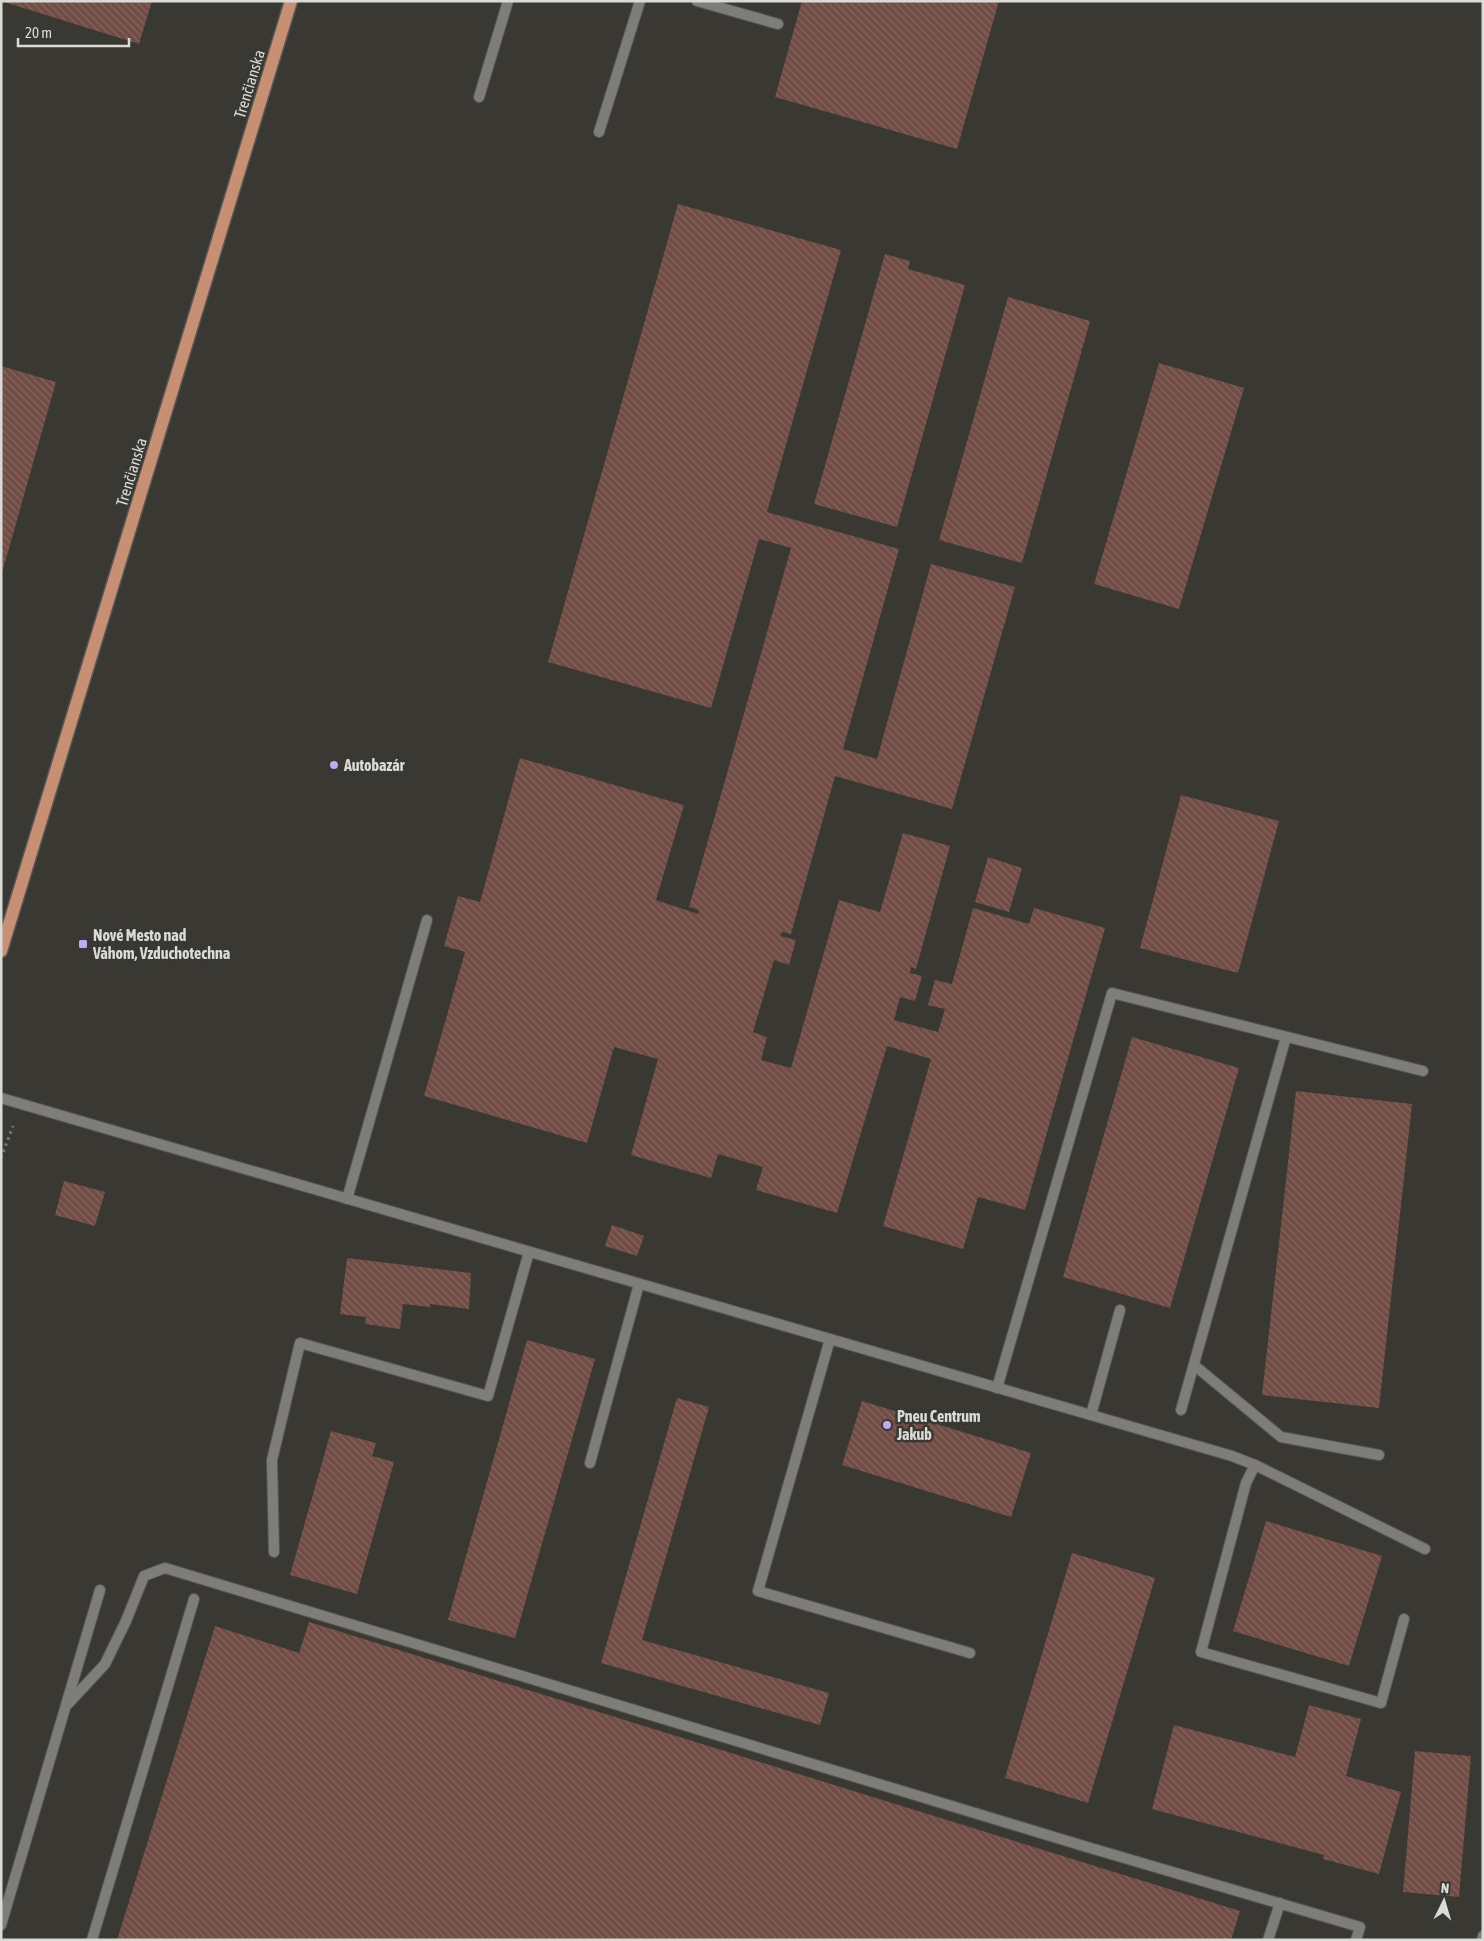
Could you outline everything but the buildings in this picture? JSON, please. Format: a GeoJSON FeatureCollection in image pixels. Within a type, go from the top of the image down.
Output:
{"type":"FeatureCollection","features":[{"type":"Feature","properties":{"kind":"main road","name":"Trenčianska"},"geometry":{"type":"LineString","coordinates":[[1,951],[291,1]]}},
{"type":"Feature","properties":{"kind":"lane"},"geometry":{"type":"LineString","coordinates":[[479,97],[508,1]]}},
{"type":"Feature","properties":{"kind":"lane"},"geometry":{"type":"LineString","coordinates":[[599,132],[640,1]]}},
{"type":"Feature","properties":{"kind":"lane"},"geometry":{"type":"LineString","coordinates":[[697,1],[778,24]]}},
{"type":"Feature","properties":{"kind":"lane"},"geometry":{"type":"LineString","coordinates":[[347,1199],[427,920]]}},
{"type":"Feature","properties":{"kind":"lane"},"geometry":{"type":"LineString","coordinates":[[997,1388],[1112,994],[1423,1071]]}},
{"type":"Feature","properties":{"kind":"lane"},"geometry":{"type":"LineString","coordinates":[[1182,1410],[1286,1037]]}},
{"type":"Feature","properties":{"kind":"lane"},"geometry":{"type":"LineString","coordinates":[[1,1098],[1232,1456],[1425,1549]]}},
{"type":"Feature","properties":{"kind":"lane"},"geometry":{"type":"LineString","coordinates":[[274,1552],[272,1460],[300,1343],[488,1396],[529,1252]]}},
{"type":"Feature","properties":{"kind":"lane"},"geometry":{"type":"LineString","coordinates":[[590,1462],[639,1284]]}},
{"type":"Feature","properties":{"kind":"lane"},"geometry":{"type":"LineString","coordinates":[[1091,1415],[1120,1310]]}},
{"type":"Feature","properties":{"kind":"lane"},"geometry":{"type":"LineString","coordinates":[[830,1339],[758,1592],[970,1653]]}},
{"type":"Feature","properties":{"kind":"lane"},"geometry":{"type":"LineString","coordinates":[[1194,1365],[1281,1437],[1379,1454]]}},
{"type":"Feature","properties":{"kind":"lane"},"geometry":{"type":"LineString","coordinates":[[1256,1466],[1246,1483],[1201,1652],[1381,1703],[1404,1619]]}},
{"type":"Feature","properties":{"kind":"lane"},"geometry":{"type":"LineString","coordinates":[[66,1705],[105,1664],[126,1621],[144,1576],[165,1568],[1087,1847],[1360,1927],[1356,1940]]}},
{"type":"Feature","properties":{"kind":"lane"},"geometry":{"type":"LineString","coordinates":[[1,1925],[100,1590]]}},
{"type":"Feature","properties":{"kind":"lane"},"geometry":{"type":"LineString","coordinates":[[92,1940],[194,1599]]}},
{"type":"Feature","properties":{"kind":"lane"},"geometry":{"type":"LineString","coordinates":[[1268,1940],[1280,1903]]}},
{"type":"Feature","properties":{"kind":"path"},"geometry":{"type":"LineString","coordinates":[[1,1158],[21,1104]]}},
{"type":"Feature","properties":{"kind":"place","name":"Autobazár"},"geometry":{"type":"Point","coordinates":[334,765]}},
{"type":"Feature","properties":{"kind":"place","name":"Nové Mesto nad Váhom, Vzduchotechna"},"geometry":{"type":"Point","coordinates":[83,944]}},
{"type":"Feature","properties":{"kind":"place","name":"Pneu Centrum Jakub"},"geometry":{"type":"Point","coordinates":[887,1425]}}]}
